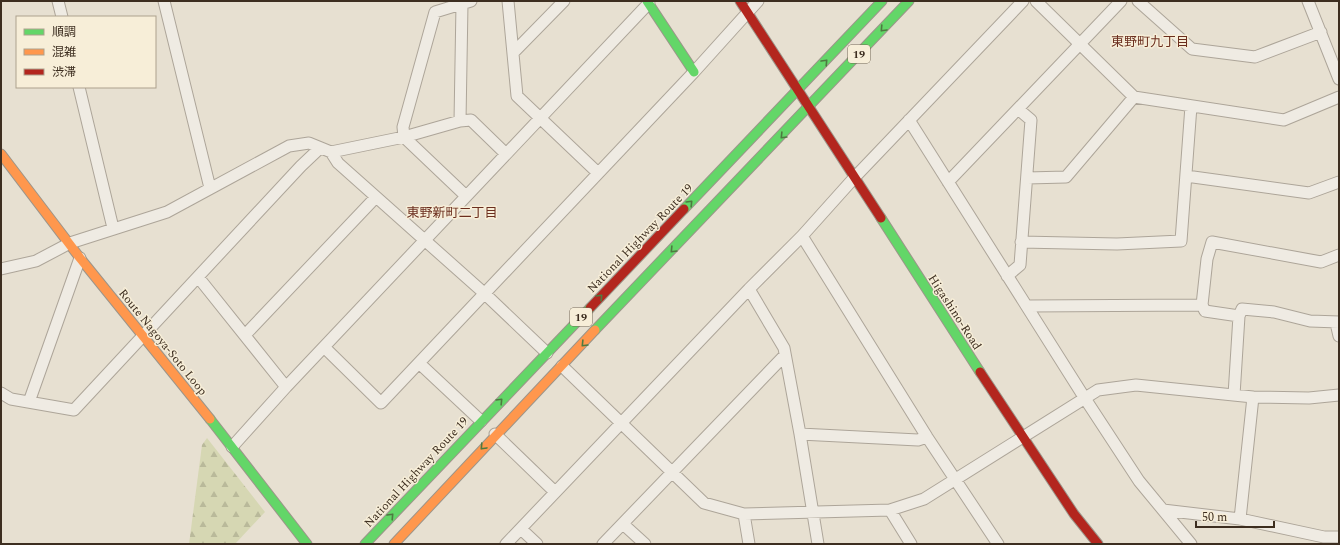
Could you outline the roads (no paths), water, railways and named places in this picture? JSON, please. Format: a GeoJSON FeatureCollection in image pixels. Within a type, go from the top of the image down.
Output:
{"type":"FeatureCollection","features":[{"type":"Feature","properties":{"kind":"main road","name":"Higashino-Road"},"geometry":{"type":"LineString","coordinates":[[740,1],[1022,438],[1074,514],[1098,544]]}},
{"type":"Feature","properties":{"kind":"main road","name":"National Highway Route 19"},"geometry":{"type":"LineString","coordinates":[[365,544],[882,1]]}},
{"type":"Feature","properties":{"kind":"main road","name":"19"},"geometry":{"type":"LineString","coordinates":[[394,544],[495,434],[810,108],[909,1]]}},
{"type":"Feature","properties":{"kind":"main road"},"geometry":{"type":"LineString","coordinates":[[648,2],[694,72]]}},
{"type":"Feature","properties":{"kind":"main road","name":"Route Nagoya-Soto Loop"},"geometry":{"type":"LineString","coordinates":[[1,154],[80,258],[232,447],[307,544]]}},
{"type":"Feature","properties":{"kind":"street"},"geometry":{"type":"LineString","coordinates":[[58,1],[62,16]]}},
{"type":"Feature","properties":{"kind":"street"},"geometry":{"type":"LineString","coordinates":[[164,1],[210,188]]}},
{"type":"Feature","properties":{"kind":"street"},"geometry":{"type":"LineString","coordinates":[[508,1],[517,96],[598,173]]}},
{"type":"Feature","properties":{"kind":"street"},"geometry":{"type":"LineString","coordinates":[[513,53],[564,1]]}},
{"type":"Feature","properties":{"kind":"street"},"geometry":{"type":"LineString","coordinates":[[324,347],[380,403],[694,72],[758,1]]}},
{"type":"Feature","properties":{"kind":"street"},"geometry":{"type":"LineString","coordinates":[[506,544],[749,289],[802,236],[854,178],[1024,1]]}},
{"type":"Feature","properties":{"kind":"street"},"geometry":{"type":"LineString","coordinates":[[1036,1],[1134,97],[1284,120],[1339,97]]}},
{"type":"Feature","properties":{"kind":"street"},"geometry":{"type":"LineString","coordinates":[[948,182],[1121,1]]}},
{"type":"Feature","properties":{"kind":"street"},"geometry":{"type":"LineString","coordinates":[[1138,1],[1192,49],[1255,57],[1321,32]]}},
{"type":"Feature","properties":{"kind":"street"},"geometry":{"type":"LineString","coordinates":[[1308,1],[1339,79]]}},
{"type":"Feature","properties":{"kind":"street"},"geometry":{"type":"LineString","coordinates":[[460,121],[466,2],[435,12],[403,127],[404,137],[466,196]]}},
{"type":"Feature","properties":{"kind":"street"},"geometry":{"type":"LineString","coordinates":[[232,447],[286,387],[648,2]]}},
{"type":"Feature","properties":{"kind":"street"},"geometry":{"type":"LineString","coordinates":[[79,88],[113,228]]}},
{"type":"Feature","properties":{"kind":"street"},"geometry":{"type":"LineString","coordinates":[[1027,178],[1066,177],[1134,97]]}},
{"type":"Feature","properties":{"kind":"street"},"geometry":{"type":"LineString","coordinates":[[1021,242],[1117,244],[1181,241],[1191,106]]}},
{"type":"Feature","properties":{"kind":"street"},"geometry":{"type":"LineString","coordinates":[[1007,276],[1020,265],[1031,120],[1018,108]]}},
{"type":"Feature","properties":{"kind":"street"},"geometry":{"type":"LineString","coordinates":[[1,269],[36,261],[70,243],[167,212],[289,146],[309,143],[331,152],[404,137],[460,121],[471,120],[506,154]]}},
{"type":"Feature","properties":{"kind":"street"},"geometry":{"type":"LineString","coordinates":[[909,120],[1084,398],[1139,481],[1191,544]]}},
{"type":"Feature","properties":{"kind":"street"},"geometry":{"type":"LineString","coordinates":[[1,394],[11,399],[74,410],[320,148]]}},
{"type":"Feature","properties":{"kind":"street"},"geometry":{"type":"LineString","coordinates":[[331,152],[338,163],[423,241],[484,294],[547,353]]}},
{"type":"Feature","properties":{"kind":"street"},"geometry":{"type":"LineString","coordinates":[[1186,176],[1309,193],[1339,182]]}},
{"type":"Feature","properties":{"kind":"street"},"geometry":{"type":"LineString","coordinates":[[245,335],[376,197]]}},
{"type":"Feature","properties":{"kind":"street"},"geometry":{"type":"LineString","coordinates":[[802,236],[927,437],[998,544]]}},
{"type":"Feature","properties":{"kind":"street"},"geometry":{"type":"LineString","coordinates":[[1239,316],[1205,311],[1202,305],[1207,259],[1212,242],[1321,262],[1339,255]]}},
{"type":"Feature","properties":{"kind":"street"},"geometry":{"type":"LineString","coordinates":[[29,402],[80,258]]}},
{"type":"Feature","properties":{"kind":"street"},"geometry":{"type":"LineString","coordinates":[[198,277],[286,387]]}},
{"type":"Feature","properties":{"kind":"street"},"geometry":{"type":"LineString","coordinates":[[749,289],[784,348],[786,355],[818,544]]}},
{"type":"Feature","properties":{"kind":"street"},"geometry":{"type":"LineString","coordinates":[[1027,306],[1202,305]]}},
{"type":"Feature","properties":{"kind":"street"},"geometry":{"type":"LineString","coordinates":[[1234,395],[1239,316],[1242,309],[1274,312],[1310,321],[1338,323],[1339,336]]}},
{"type":"Feature","properties":{"kind":"street"},"geometry":{"type":"LineString","coordinates":[[603,544],[786,355]]}},
{"type":"Feature","properties":{"kind":"street"},"geometry":{"type":"LineString","coordinates":[[419,363],[481,421]]}},
{"type":"Feature","properties":{"kind":"street"},"geometry":{"type":"LineString","coordinates":[[562,366],[704,502],[744,514],[890,510],[924,499],[1098,390],[1136,385],[1253,397],[1309,398],[1339,395]]}},
{"type":"Feature","properties":{"kind":"street"},"geometry":{"type":"LineString","coordinates":[[1240,519],[1253,397]]}},
{"type":"Feature","properties":{"kind":"street"},"geometry":{"type":"LineString","coordinates":[[495,434],[555,492]]}},
{"type":"Feature","properties":{"kind":"street"},"geometry":{"type":"LineString","coordinates":[[800,434],[918,440],[927,437]]}},
{"type":"Feature","properties":{"kind":"street"},"geometry":{"type":"LineString","coordinates":[[890,510],[912,544]]}},
{"type":"Feature","properties":{"kind":"street"},"geometry":{"type":"LineString","coordinates":[[1163,510],[1240,519],[1324,537],[1339,538]]}},
{"type":"Feature","properties":{"kind":"street"},"geometry":{"type":"LineString","coordinates":[[744,514],[749,544]]}},
{"type":"Feature","properties":{"kind":"street"},"geometry":{"type":"LineString","coordinates":[[623,524],[645,544]]}},
{"type":"Feature","properties":{"kind":"street"},"geometry":{"type":"LineString","coordinates":[[521,529],[537,544]]}},
{"type":"Feature","properties":{"kind":"district","name":"東野町九丁目"},"geometry":{"type":"Point","coordinates":[1150,41]}},
{"type":"Feature","properties":{"kind":"district","name":"東野新町二丁目"},"geometry":{"type":"Point","coordinates":[452,212]}}]}
